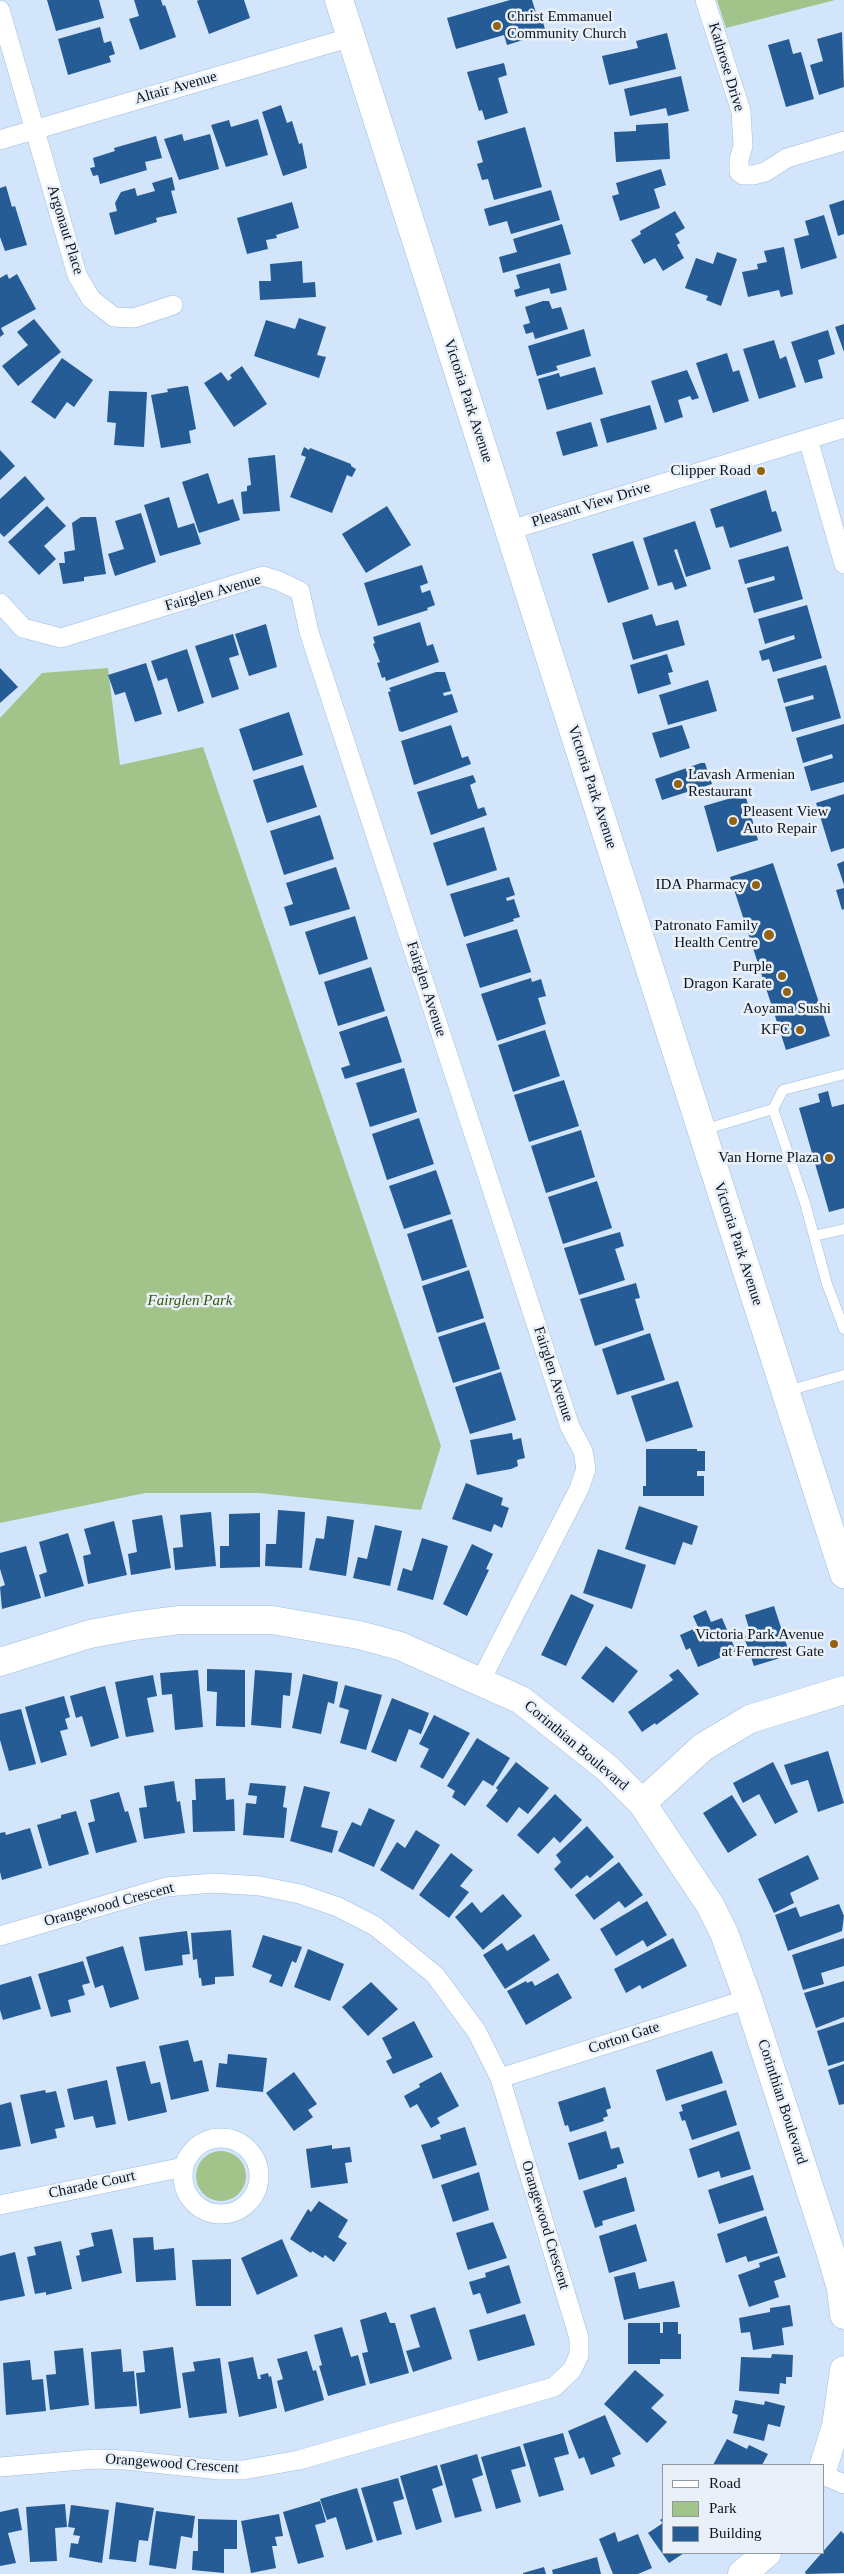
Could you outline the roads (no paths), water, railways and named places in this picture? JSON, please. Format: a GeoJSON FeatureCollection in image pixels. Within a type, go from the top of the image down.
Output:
{"type":"FeatureCollection","features":[{"type":"Feature","properties":{"kind":"main road","name":"Victoria Park Avenue"},"geometry":{"type":"LineString","coordinates":[[339,0],[844,1574]]}},
{"type":"Feature","properties":{"kind":"main road","name":"Corinthian Boulevard"},"geometry":{"type":"LineString","coordinates":[[0,1662],[90,1634],[133,1626],[179,1620],[256,1620],[299,1624],[367,1637],[400,1646],[481,1680],[521,1700],[607,1768],[642,1803],[710,1905],[724,1933],[748,1999],[831,2254],[841,2289],[844,2316]]}},
{"type":"Feature","properties":{"kind":"main road"},"geometry":{"type":"LineString","coordinates":[[642,1803],[702,1747],[750,1719],[844,1690]]}},
{"type":"Feature","properties":{"kind":"main road"},"geometry":{"type":"LineString","coordinates":[[824,2465],[836,2426],[844,2370]]}},
{"type":"Feature","properties":{"kind":"main road"},"geometry":{"type":"LineString","coordinates":[[742,2574],[766,2554]]}},
{"type":"Feature","properties":{"kind":"street","name":"Kathrose Drive"},"geometry":{"type":"LineString","coordinates":[[706,0],[741,110],[743,146],[739,160],[740,172],[743,175],[765,172],[787,158],[844,141]]}},
{"type":"Feature","properties":{"kind":"street","name":"Argonaut Place"},"geometry":{"type":"LineString","coordinates":[[0,10],[77,275],[91,299],[114,317],[134,318],[173,305]]}},
{"type":"Feature","properties":{"kind":"street","name":"Altair Avenue"},"geometry":{"type":"LineString","coordinates":[[0,140],[352,37]]}},
{"type":"Feature","properties":{"kind":"street","name":"Pleasant View Drive"},"geometry":{"type":"LineString","coordinates":[[510,530],[844,428]]}},
{"type":"Feature","properties":{"kind":"street"},"geometry":{"type":"LineString","coordinates":[[808,439],[844,564]]}},
{"type":"Feature","properties":{"kind":"street","name":"Fairglen Avenue"},"geometry":{"type":"LineString","coordinates":[[0,603],[23,628],[61,638],[263,576],[280,581],[300,591],[309,632],[570,1427],[583,1451],[586,1468],[579,1489],[481,1680]]}},
{"type":"Feature","properties":{"kind":"street","name":"Orangewood Crescent"},"geometry":{"type":"LineString","coordinates":[[0,1936],[166,1887],[213,1883],[236,1883],[300,1894],[338,1907],[375,1926],[435,1975],[477,2032],[500,2078],[579,2338],[579,2355],[572,2370],[554,2387],[299,2460],[242,2470],[220,2470],[125,2460],[94,2459],[0,2467]]}},
{"type":"Feature","properties":{"kind":"street","name":"Corton Gate"},"geometry":{"type":"LineString","coordinates":[[500,2078],[748,1999]]}},
{"type":"Feature","properties":{"kind":"street"},"geometry":{"type":"LineString","coordinates":[[222,2138],[234,2140],[250,2152],[258,2169],[259,2182],[255,2194],[247,2204],[231,2212],[213,2213],[201,2209],[192,2201],[184,2185],[184,2167],[189,2155],[198,2145],[209,2140],[222,2138]]}},
{"type":"Feature","properties":{"kind":"street","name":"Charade Court"},"geometry":{"type":"LineString","coordinates":[[0,2205],[184,2167]]}},
{"type":"Feature","properties":{"kind":"street"},"geometry":{"type":"LineString","coordinates":[[824,2475],[844,2484]]}},
{"type":"Feature","properties":{"kind":"lane"},"geometry":{"type":"LineString","coordinates":[[844,1074],[782,1090],[773,1109],[805,1203],[827,1284],[844,1329]]}},
{"type":"Feature","properties":{"kind":"lane"},"geometry":{"type":"LineString","coordinates":[[702,1130],[773,1109]]}},
{"type":"Feature","properties":{"kind":"lane"},"geometry":{"type":"LineString","coordinates":[[814,1236],[844,1229]]}},
{"type":"Feature","properties":{"kind":"lane"},"geometry":{"type":"LineString","coordinates":[[786,1392],[844,1375]]}},
{"type":"Feature","properties":{"kind":"place","name":"Christ Emmanuel Community Church"},"geometry":{"type":"Point","coordinates":[497,26]}},
{"type":"Feature","properties":{"kind":"place","name":"Clipper Road"},"geometry":{"type":"Point","coordinates":[761,471]}},
{"type":"Feature","properties":{"kind":"place","name":"Lavash Armenian Restaurant"},"geometry":{"type":"Point","coordinates":[678,784]}},
{"type":"Feature","properties":{"kind":"place","name":"Pleasent View Auto Repair"},"geometry":{"type":"Point","coordinates":[733,821]}},
{"type":"Feature","properties":{"kind":"place","name":"IDA Pharmacy"},"geometry":{"type":"Point","coordinates":[756,885]}},
{"type":"Feature","properties":{"kind":"place","name":"Patronato Family Health Centre"},"geometry":{"type":"Point","coordinates":[769,935]}},
{"type":"Feature","properties":{"kind":"place","name":"Purple Dragon Karate"},"geometry":{"type":"Point","coordinates":[782,976]}},
{"type":"Feature","properties":{"kind":"place","name":"Aoyama Sushi"},"geometry":{"type":"Point","coordinates":[787,992]}},
{"type":"Feature","properties":{"kind":"place","name":"KFC"},"geometry":{"type":"Point","coordinates":[800,1030]}},
{"type":"Feature","properties":{"kind":"place","name":"Van Horne Plaza"},"geometry":{"type":"Point","coordinates":[829,1158]}},
{"type":"Feature","properties":{"kind":"place","name":"Victoria Park Avenue at Ferncrest Gate"},"geometry":{"type":"Point","coordinates":[834,1644]}},
{"type":"Feature","properties":{"kind":"park label","name":"Fairglen Park"},"geometry":{"type":"Point","coordinates":[190,1301]}}]}
